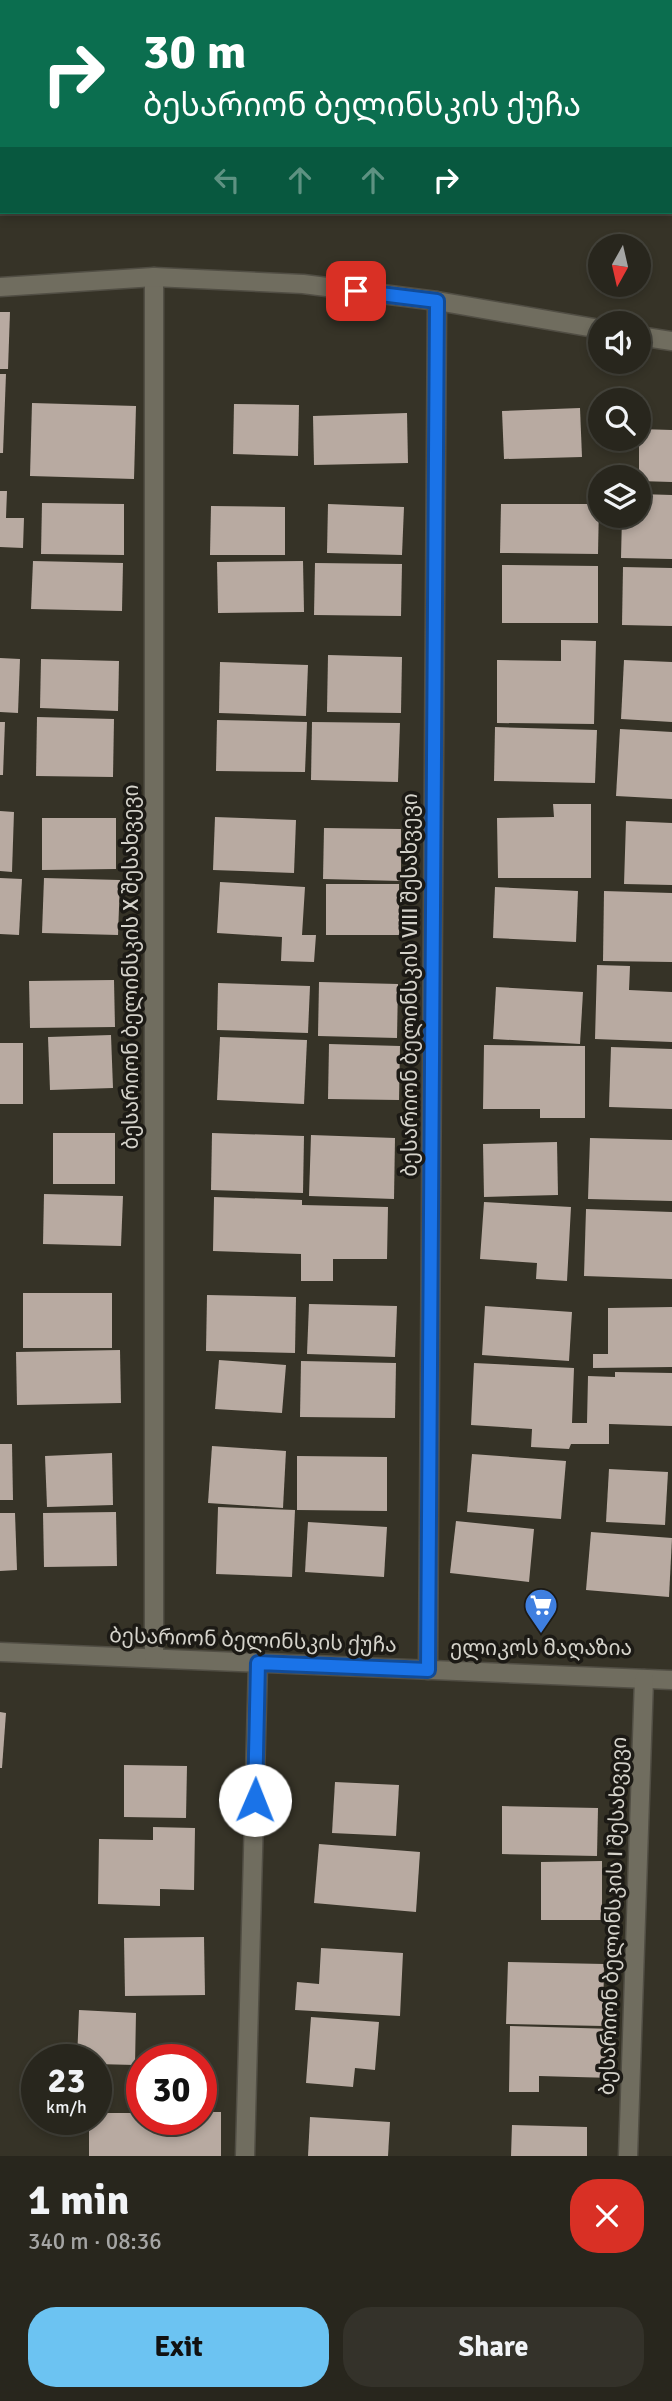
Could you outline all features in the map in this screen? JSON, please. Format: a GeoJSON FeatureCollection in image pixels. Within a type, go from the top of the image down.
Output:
{"type":"FeatureCollection","features":[{"type":"Feature","properties":{"kind":"street"},"geometry":{"type":"LineString","coordinates":[[0,287],[154,277],[303,284],[437,301],[588,327]]}},
{"type":"Feature","properties":{"kind":"street","name":"ბესარიონ ბელინსკის X შესახვევი"},"geometry":{"type":"LineString","coordinates":[[153,1658],[154,277]]}},
{"type":"Feature","properties":{"kind":"street","name":"ბესარიონ ბელინსკის VIII შესახვევი"},"geometry":{"type":"LineString","coordinates":[[428,1670],[437,301]]}},
{"type":"Feature","properties":{"kind":"street"},"geometry":{"type":"LineString","coordinates":[[651,338],[672,341]]}},
{"type":"Feature","properties":{"kind":"street","name":"ბესარიონ ბელინსკის ქუჩა"},"geometry":{"type":"LineString","coordinates":[[0,1652],[672,1680]]}},
{"type":"Feature","properties":{"kind":"street"},"geometry":{"type":"LineString","coordinates":[[245,2156],[258,1663]]}},
{"type":"Feature","properties":{"kind":"street","name":"ბესარიონ ბელინსკის I შესახვევი"},"geometry":{"type":"LineString","coordinates":[[628,2156],[644,1678]]}},
{"type":"Feature","properties":{"kind":"building"},"geometry":{"type":"Polygon","coordinates":[[[0,312],[10,312],[8,369],[0,369],[0,312]]]}},
{"type":"Feature","properties":{"kind":"building"},"geometry":{"type":"Polygon","coordinates":[[[0,374],[6,374],[3,453],[0,453],[0,374]]]}},
{"type":"Feature","properties":{"kind":"building"},"geometry":{"type":"Polygon","coordinates":[[[32,403],[136,406],[134,479],[30,476],[32,403]]]}},
{"type":"Feature","properties":{"kind":"building"},"geometry":{"type":"Polygon","coordinates":[[[234,404],[299,405],[298,456],[233,454],[234,404]]]}},
{"type":"Feature","properties":{"kind":"building"},"geometry":{"type":"Polygon","coordinates":[[[580,408],[582,457],[504,459],[502,411],[580,408]]]}},
{"type":"Feature","properties":{"kind":"building"},"geometry":{"type":"Polygon","coordinates":[[[407,413],[408,463],[314,465],[313,416],[407,413]]]}},
{"type":"Feature","properties":{"kind":"building"},"geometry":{"type":"Polygon","coordinates":[[[651,429],[672,430],[672,482],[651,481],[651,465],[639,465],[639,451],[651,451],[651,429]]]}},
{"type":"Feature","properties":{"kind":"building"},"geometry":{"type":"Polygon","coordinates":[[[0,491],[7,491],[6,518],[24,518],[23,548],[0,547],[0,491]]]}},
{"type":"Feature","properties":{"kind":"building"},"geometry":{"type":"Polygon","coordinates":[[[651,494],[672,495],[672,559],[621,558],[622,528],[651,528],[651,494]]]}},
{"type":"Feature","properties":{"kind":"building"},"geometry":{"type":"Polygon","coordinates":[[[42,503],[124,504],[124,555],[41,554],[42,503]]]}},
{"type":"Feature","properties":{"kind":"building"},"geometry":{"type":"Polygon","coordinates":[[[328,504],[404,507],[402,555],[327,553],[328,504]]]}},
{"type":"Feature","properties":{"kind":"building"},"geometry":{"type":"Polygon","coordinates":[[[501,504],[588,504],[588,528],[599,528],[598,554],[500,553],[501,504]]]}},
{"type":"Feature","properties":{"kind":"building"},"geometry":{"type":"Polygon","coordinates":[[[211,506],[285,507],[285,555],[210,555],[211,506]]]}},
{"type":"Feature","properties":{"kind":"building"},"geometry":{"type":"Polygon","coordinates":[[[33,561],[123,563],[122,611],[31,609],[33,561]]]}},
{"type":"Feature","properties":{"kind":"building"},"geometry":{"type":"Polygon","coordinates":[[[303,561],[304,612],[218,613],[217,562],[303,561]]]}},
{"type":"Feature","properties":{"kind":"building"},"geometry":{"type":"Polygon","coordinates":[[[315,563],[402,564],[401,616],[314,615],[315,563]]]}},
{"type":"Feature","properties":{"kind":"building"},"geometry":{"type":"Polygon","coordinates":[[[502,565],[598,566],[598,623],[502,623],[502,565]]]}},
{"type":"Feature","properties":{"kind":"building"},"geometry":{"type":"Polygon","coordinates":[[[623,567],[672,568],[672,626],[622,625],[623,567]]]}},
{"type":"Feature","properties":{"kind":"building"},"geometry":{"type":"Polygon","coordinates":[[[561,640],[596,641],[594,724],[497,723],[497,660],[561,661],[561,640]]]}},
{"type":"Feature","properties":{"kind":"building"},"geometry":{"type":"Polygon","coordinates":[[[328,655],[402,657],[401,713],[327,712],[328,655]]]}},
{"type":"Feature","properties":{"kind":"building"},"geometry":{"type":"Polygon","coordinates":[[[0,658],[20,659],[18,713],[0,712],[0,658]]]}},
{"type":"Feature","properties":{"kind":"building"},"geometry":{"type":"Polygon","coordinates":[[[41,659],[119,661],[118,711],[40,708],[41,659]]]}},
{"type":"Feature","properties":{"kind":"building"},"geometry":{"type":"Polygon","coordinates":[[[624,660],[672,662],[672,722],[621,719],[624,660]]]}},
{"type":"Feature","properties":{"kind":"building"},"geometry":{"type":"Polygon","coordinates":[[[220,662],[308,665],[306,716],[219,713],[220,662]]]}},
{"type":"Feature","properties":{"kind":"building"},"geometry":{"type":"Polygon","coordinates":[[[37,717],[114,719],[113,777],[36,776],[37,717]]]}},
{"type":"Feature","properties":{"kind":"building"},"geometry":{"type":"Polygon","coordinates":[[[217,720],[307,722],[305,772],[216,771],[217,720]]]}},
{"type":"Feature","properties":{"kind":"building"},"geometry":{"type":"Polygon","coordinates":[[[0,722],[5,722],[3,775],[0,775],[0,722]]]}},
{"type":"Feature","properties":{"kind":"building"},"geometry":{"type":"Polygon","coordinates":[[[312,722],[400,723],[398,782],[311,780],[312,722]]]}},
{"type":"Feature","properties":{"kind":"building"},"geometry":{"type":"Polygon","coordinates":[[[495,727],[597,730],[595,783],[494,781],[495,727]]]}},
{"type":"Feature","properties":{"kind":"building"},"geometry":{"type":"Polygon","coordinates":[[[620,729],[672,732],[672,799],[616,796],[620,729]]]}},
{"type":"Feature","properties":{"kind":"building"},"geometry":{"type":"Polygon","coordinates":[[[553,804],[591,804],[591,878],[498,878],[497,818],[554,817],[553,804]]]}},
{"type":"Feature","properties":{"kind":"building"},"geometry":{"type":"Polygon","coordinates":[[[0,811],[14,812],[12,872],[0,871],[0,811]]]}},
{"type":"Feature","properties":{"kind":"building"},"geometry":{"type":"Polygon","coordinates":[[[215,817],[296,820],[294,873],[213,870],[215,817]]]}},
{"type":"Feature","properties":{"kind":"building"},"geometry":{"type":"Polygon","coordinates":[[[42,818],[116,818],[116,869],[42,870],[42,818]]]}},
{"type":"Feature","properties":{"kind":"building"},"geometry":{"type":"Polygon","coordinates":[[[626,821],[672,823],[672,885],[624,884],[626,821]]]}},
{"type":"Feature","properties":{"kind":"building"},"geometry":{"type":"Polygon","coordinates":[[[324,828],[401,829],[401,881],[323,879],[324,828]]]}},
{"type":"Feature","properties":{"kind":"building"},"geometry":{"type":"Polygon","coordinates":[[[0,878],[22,879],[19,935],[0,934],[0,878]]]}},
{"type":"Feature","properties":{"kind":"building"},"geometry":{"type":"Polygon","coordinates":[[[44,878],[120,880],[118,935],[42,933],[44,878]]]}},
{"type":"Feature","properties":{"kind":"building"},"geometry":{"type":"Polygon","coordinates":[[[220,882],[305,887],[302,935],[316,935],[314,962],[281,961],[282,937],[217,933],[220,882]]]}},
{"type":"Feature","properties":{"kind":"building"},"geometry":{"type":"Polygon","coordinates":[[[326,884],[399,884],[399,935],[326,935],[326,884]]]}},
{"type":"Feature","properties":{"kind":"building"},"geometry":{"type":"Polygon","coordinates":[[[495,887],[578,891],[576,942],[493,938],[495,887]]]}},
{"type":"Feature","properties":{"kind":"building"},"geometry":{"type":"Polygon","coordinates":[[[604,891],[672,893],[672,962],[603,961],[604,891]]]}},
{"type":"Feature","properties":{"kind":"building"},"geometry":{"type":"Polygon","coordinates":[[[597,965],[630,966],[629,990],[672,992],[672,1042],[595,1039],[597,965]]]}},
{"type":"Feature","properties":{"kind":"building"},"geometry":{"type":"Polygon","coordinates":[[[114,980],[115,1027],[30,1028],[29,981],[114,980]]]}},
{"type":"Feature","properties":{"kind":"building"},"geometry":{"type":"Polygon","coordinates":[[[319,982],[398,984],[397,1038],[318,1036],[319,982]]]}},
{"type":"Feature","properties":{"kind":"building"},"geometry":{"type":"Polygon","coordinates":[[[218,983],[310,986],[308,1033],[217,1030],[218,983]]]}},
{"type":"Feature","properties":{"kind":"building"},"geometry":{"type":"Polygon","coordinates":[[[496,987],[583,992],[580,1044],[493,1039],[496,987]]]}},
{"type":"Feature","properties":{"kind":"building"},"geometry":{"type":"Polygon","coordinates":[[[111,1035],[113,1088],[50,1090],[48,1037],[111,1035]]]}},
{"type":"Feature","properties":{"kind":"building"},"geometry":{"type":"Polygon","coordinates":[[[220,1037],[307,1040],[304,1104],[217,1100],[220,1037]]]}},
{"type":"Feature","properties":{"kind":"building"},"geometry":{"type":"Polygon","coordinates":[[[0,1043],[23,1043],[23,1104],[0,1104],[0,1043]]]}},
{"type":"Feature","properties":{"kind":"building"},"geometry":{"type":"Polygon","coordinates":[[[329,1044],[400,1046],[399,1100],[328,1099],[329,1044]]]}},
{"type":"Feature","properties":{"kind":"building"},"geometry":{"type":"Polygon","coordinates":[[[484,1045],[585,1046],[585,1118],[540,1118],[540,1109],[483,1109],[484,1045]]]}},
{"type":"Feature","properties":{"kind":"building"},"geometry":{"type":"Polygon","coordinates":[[[611,1047],[672,1049],[672,1109],[609,1107],[611,1047]]]}},
{"type":"Feature","properties":{"kind":"building"},"geometry":{"type":"Polygon","coordinates":[[[53,1133],[115,1133],[115,1184],[53,1184],[53,1133]]]}},
{"type":"Feature","properties":{"kind":"building"},"geometry":{"type":"Polygon","coordinates":[[[212,1133],[304,1136],[303,1193],[211,1190],[212,1133]]]}},
{"type":"Feature","properties":{"kind":"building"},"geometry":{"type":"Polygon","coordinates":[[[311,1135],[395,1138],[394,1199],[309,1196],[311,1135]]]}},
{"type":"Feature","properties":{"kind":"building"},"geometry":{"type":"Polygon","coordinates":[[[590,1138],[672,1140],[672,1201],[588,1199],[590,1138]]]}},
{"type":"Feature","properties":{"kind":"building"},"geometry":{"type":"Polygon","coordinates":[[[557,1142],[558,1195],[484,1197],[483,1144],[557,1142]]]}},
{"type":"Feature","properties":{"kind":"building"},"geometry":{"type":"Polygon","coordinates":[[[44,1194],[123,1196],[121,1246],[43,1244],[44,1194]]]}},
{"type":"Feature","properties":{"kind":"building"},"geometry":{"type":"Polygon","coordinates":[[[214,1197],[302,1200],[302,1205],[388,1207],[387,1259],[333,1259],[333,1281],[301,1281],[301,1254],[213,1251],[214,1197]]]}},
{"type":"Feature","properties":{"kind":"building"},"geometry":{"type":"Polygon","coordinates":[[[484,1202],[571,1207],[567,1281],[536,1279],[537,1263],[480,1259],[484,1202]]]}},
{"type":"Feature","properties":{"kind":"building"},"geometry":{"type":"Polygon","coordinates":[[[586,1209],[672,1212],[672,1279],[584,1276],[586,1209]]]}},
{"type":"Feature","properties":{"kind":"building"},"geometry":{"type":"Polygon","coordinates":[[[23,1293],[112,1293],[112,1348],[23,1348],[23,1293]]]}},
{"type":"Feature","properties":{"kind":"building"},"geometry":{"type":"Polygon","coordinates":[[[207,1295],[296,1297],[295,1353],[206,1351],[207,1295]]]}},
{"type":"Feature","properties":{"kind":"building"},"geometry":{"type":"Polygon","coordinates":[[[309,1304],[397,1306],[395,1357],[307,1354],[309,1304]]]}},
{"type":"Feature","properties":{"kind":"building"},"geometry":{"type":"Polygon","coordinates":[[[485,1306],[572,1312],[569,1361],[482,1355],[485,1306]]]}},
{"type":"Feature","properties":{"kind":"building"},"geometry":{"type":"Polygon","coordinates":[[[672,1307],[672,1367],[593,1368],[593,1354],[608,1354],[608,1308],[672,1307]]]}},
{"type":"Feature","properties":{"kind":"building"},"geometry":{"type":"Polygon","coordinates":[[[120,1350],[121,1403],[17,1405],[16,1352],[120,1350]]]}},
{"type":"Feature","properties":{"kind":"building"},"geometry":{"type":"Polygon","coordinates":[[[219,1360],[286,1365],[282,1413],[215,1409],[219,1360]]]}},
{"type":"Feature","properties":{"kind":"building"},"geometry":{"type":"Polygon","coordinates":[[[301,1361],[396,1363],[395,1418],[300,1417],[301,1361]]]}},
{"type":"Feature","properties":{"kind":"building"},"geometry":{"type":"Polygon","coordinates":[[[474,1363],[574,1368],[572,1423],[587,1423],[588,1376],[615,1377],[615,1372],[672,1373],[672,1426],[609,1424],[609,1444],[571,1444],[569,1449],[531,1447],[532,1429],[471,1425],[474,1363]]]}},
{"type":"Feature","properties":{"kind":"building"},"geometry":{"type":"Polygon","coordinates":[[[0,1444],[12,1444],[13,1500],[0,1500],[0,1444]]]}},
{"type":"Feature","properties":{"kind":"building"},"geometry":{"type":"Polygon","coordinates":[[[212,1446],[286,1451],[283,1508],[208,1503],[212,1446]]]}},
{"type":"Feature","properties":{"kind":"building"},"geometry":{"type":"Polygon","coordinates":[[[112,1453],[113,1505],[47,1507],[45,1456],[112,1453]]]}},
{"type":"Feature","properties":{"kind":"building"},"geometry":{"type":"Polygon","coordinates":[[[472,1454],[566,1461],[561,1519],[467,1512],[472,1454]]]}},
{"type":"Feature","properties":{"kind":"building"},"geometry":{"type":"Polygon","coordinates":[[[297,1456],[387,1457],[387,1511],[297,1510],[297,1456]]]}},
{"type":"Feature","properties":{"kind":"building"},"geometry":{"type":"Polygon","coordinates":[[[609,1469],[668,1472],[665,1525],[606,1522],[609,1469]]]}},
{"type":"Feature","properties":{"kind":"building"},"geometry":{"type":"Polygon","coordinates":[[[218,1507],[295,1510],[292,1577],[216,1574],[218,1507]]]}},
{"type":"Feature","properties":{"kind":"building"},"geometry":{"type":"Polygon","coordinates":[[[116,1512],[117,1566],[44,1567],[43,1513],[116,1512]]]}},
{"type":"Feature","properties":{"kind":"building"},"geometry":{"type":"Polygon","coordinates":[[[0,1513],[15,1513],[17,1570],[0,1571],[0,1513]]]}},
{"type":"Feature","properties":{"kind":"building"},"geometry":{"type":"Polygon","coordinates":[[[456,1521],[534,1529],[529,1582],[450,1573],[456,1521]]]}},
{"type":"Feature","properties":{"kind":"building"},"geometry":{"type":"Polygon","coordinates":[[[308,1522],[387,1527],[384,1577],[305,1572],[308,1522]]]}},
{"type":"Feature","properties":{"kind":"building"},"geometry":{"type":"Polygon","coordinates":[[[591,1532],[672,1538],[669,1597],[586,1590],[591,1532]]]}},
{"type":"Feature","properties":{"kind":"building"},"geometry":{"type":"Polygon","coordinates":[[[0,1712],[6,1713],[2,1768],[0,1768],[0,1712]]]}},
{"type":"Feature","properties":{"kind":"building"},"geometry":{"type":"Polygon","coordinates":[[[124,1765],[187,1766],[186,1818],[124,1817],[124,1765]]]}},
{"type":"Feature","properties":{"kind":"building"},"geometry":{"type":"Polygon","coordinates":[[[335,1782],[399,1785],[396,1836],[332,1833],[335,1782]]]}},
{"type":"Feature","properties":{"kind":"building"},"geometry":{"type":"Polygon","coordinates":[[[502,1806],[598,1808],[597,1856],[502,1854],[502,1806]]]}},
{"type":"Feature","properties":{"kind":"building"},"geometry":{"type":"Polygon","coordinates":[[[153,1827],[195,1828],[194,1890],[160,1889],[160,1906],[98,1904],[99,1839],[153,1840],[153,1827]]]}},
{"type":"Feature","properties":{"kind":"building"},"geometry":{"type":"Polygon","coordinates":[[[319,1844],[420,1852],[416,1912],[314,1903],[319,1844]]]}},
{"type":"Feature","properties":{"kind":"building"},"geometry":{"type":"Polygon","coordinates":[[[602,1861],[602,1920],[541,1920],[541,1862],[602,1861]]]}},
{"type":"Feature","properties":{"kind":"building"},"geometry":{"type":"Polygon","coordinates":[[[204,1937],[205,1995],[125,1996],[124,1938],[204,1937]]]}},
{"type":"Feature","properties":{"kind":"building"},"geometry":{"type":"Polygon","coordinates":[[[321,1948],[403,1953],[400,2016],[295,2010],[297,1982],[319,1984],[321,1948]]]}},
{"type":"Feature","properties":{"kind":"building"},"geometry":{"type":"Polygon","coordinates":[[[508,1962],[604,1964],[603,2026],[506,2024],[508,1962]]]}},
{"type":"Feature","properties":{"kind":"building"},"geometry":{"type":"Polygon","coordinates":[[[79,2010],[136,2013],[135,2044],[126,2044],[126,2065],[112,2064],[112,2044],[78,2044],[79,2010]]]}},
{"type":"Feature","properties":{"kind":"building"},"geometry":{"type":"Polygon","coordinates":[[[311,2017],[379,2022],[375,2070],[355,2068],[353,2087],[306,2083],[311,2017]]]}},
{"type":"Feature","properties":{"kind":"building"},"geometry":{"type":"Polygon","coordinates":[[[510,2026],[614,2029],[613,2078],[539,2076],[539,2092],[509,2092],[510,2026]]]}},
{"type":"Feature","properties":{"kind":"building"},"geometry":{"type":"Polygon","coordinates":[[[217,2112],[221,2112],[221,2156],[89,2156],[89,2135],[112,2135],[112,2113],[126,2113],[126,2135],[217,2135],[217,2112]]]}},
{"type":"Feature","properties":{"kind":"building"},"geometry":{"type":"Polygon","coordinates":[[[310,2117],[390,2122],[388,2156],[308,2156],[310,2117]]]}},
{"type":"Feature","properties":{"kind":"building"},"geometry":{"type":"Polygon","coordinates":[[[512,2125],[587,2127],[587,2156],[511,2156],[512,2125]]]}},
{"type":"Feature","properties":{"kind":"place","name":"ელიკოს მაღაზია"},"geometry":{"type":"Point","coordinates":[541,1635]}},
{"type":"Feature","properties":{"kind":"route"},"geometry":{"type":"LineString","coordinates":[[255,1800],[258,1663],[428,1670],[437,301],[356,291]]}}]}
